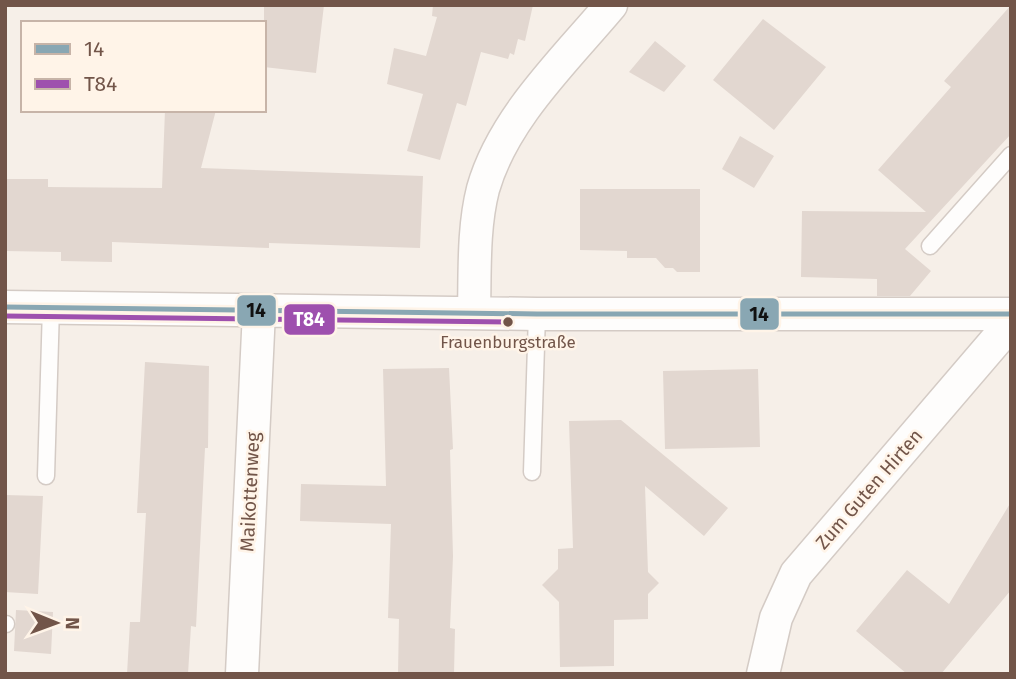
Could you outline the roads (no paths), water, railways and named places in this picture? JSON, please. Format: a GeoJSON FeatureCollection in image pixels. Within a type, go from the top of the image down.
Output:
{"type":"FeatureCollection","features":[{"type":"Feature","properties":{"kind":"street"},"geometry":{"type":"LineString","coordinates":[[474,312],[476,235],[483,190],[498,151],[526,107],[611,5]]}},
{"type":"Feature","properties":{"kind":"street"},"geometry":{"type":"LineString","coordinates":[[5,307],[537,314],[1011,314]]}},
{"type":"Feature","properties":{"kind":"street","name":"Maikottenweg"},"geometry":{"type":"LineString","coordinates":[[242,674],[259,311]]}},
{"type":"Feature","properties":{"kind":"street","name":"Zum Guten Hirten"},"geometry":{"type":"LineString","coordinates":[[763,674],[776,618],[796,574],[1011,323]]}},
{"type":"Feature","properties":{"kind":"lane"},"geometry":{"type":"LineString","coordinates":[[930,246],[1011,156]]}},
{"type":"Feature","properties":{"kind":"lane"},"geometry":{"type":"LineString","coordinates":[[46,476],[51,307]]}},
{"type":"Feature","properties":{"kind":"lane"},"geometry":{"type":"LineString","coordinates":[[532,472],[537,314]]}},
{"type":"Feature","properties":{"kind":"place","name":"Frauenburgstraße"},"geometry":{"type":"Point","coordinates":[508,322]}}]}
